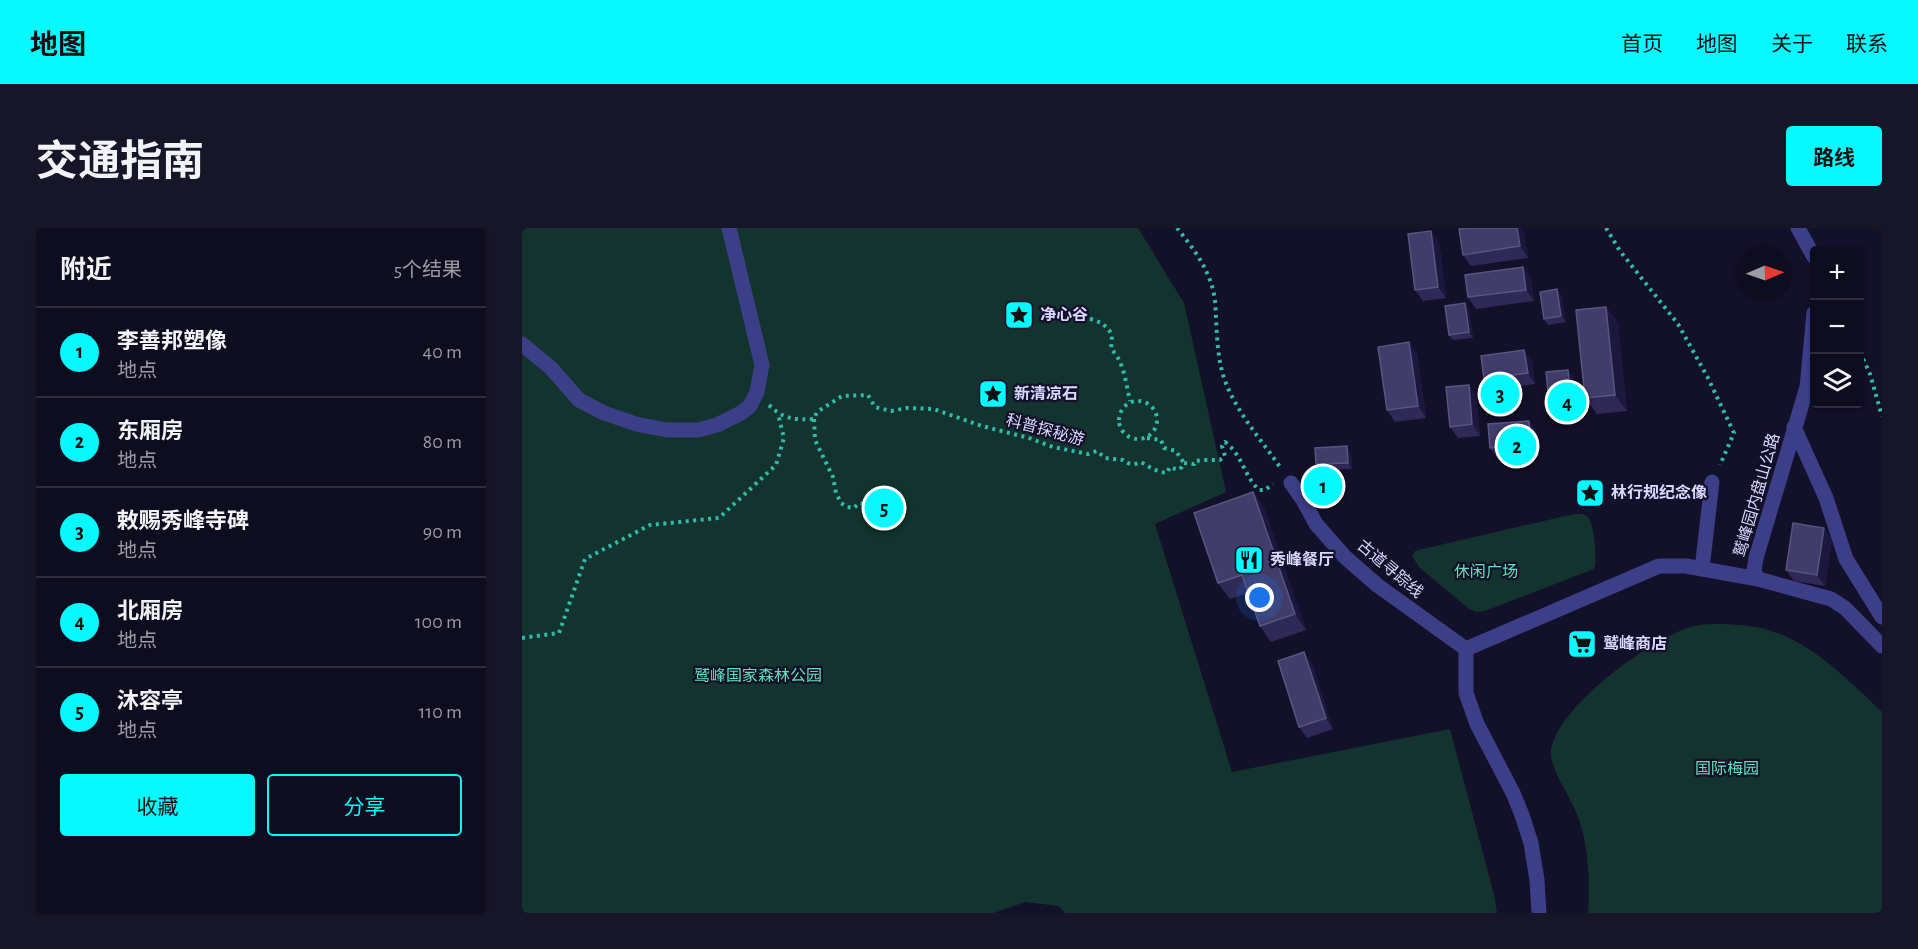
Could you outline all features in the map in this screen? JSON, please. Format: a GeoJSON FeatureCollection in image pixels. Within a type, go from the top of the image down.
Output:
{"type":"FeatureCollection","features":[{"type":"Feature","properties":{"kind":"lane"},"geometry":{"type":"LineString","coordinates":[[522,344],[550,368],[579,400],[604,413],[636,424],[667,430],[698,430],[741,413],[750,406],[757,392],[762,365],[729,228]]}},
{"type":"Feature","properties":{"kind":"lane"},"geometry":{"type":"LineString","coordinates":[[1798,228],[1810,248]]}},
{"type":"Feature","properties":{"kind":"lane","name":"鹫峰园内盘山公路"},"geometry":{"type":"LineString","coordinates":[[1811,354],[1807,387],[1754,571],[1758,579],[1831,599],[1845,608],[1882,646]]}},
{"type":"Feature","properties":{"kind":"lane"},"geometry":{"type":"LineString","coordinates":[[1794,427],[1826,498],[1846,559],[1882,617]]}},
{"type":"Feature","properties":{"kind":"lane"},"geometry":{"type":"LineString","coordinates":[[1702,569],[1712,482]]}},
{"type":"Feature","properties":{"kind":"lane","name":"古道寻踪线"},"geometry":{"type":"LineString","coordinates":[[1291,483],[1304,500],[1316,524],[1345,557],[1377,585],[1466,649]]}},
{"type":"Feature","properties":{"kind":"lane"},"geometry":{"type":"LineString","coordinates":[[1539,913],[1531,843],[1522,815],[1477,724],[1466,693],[1466,649],[1659,566],[1677,565],[1758,579]]}},
{"type":"Feature","properties":{"kind":"path"},"geometry":{"type":"LineString","coordinates":[[1177,228],[1197,255],[1208,275],[1215,299],[1218,344],[1224,378],[1242,415],[1291,483]]}},
{"type":"Feature","properties":{"kind":"path"},"geometry":{"type":"LineString","coordinates":[[1606,228],[1620,251],[1678,324],[1708,378],[1734,433],[1712,482]]}},
{"type":"Feature","properties":{"kind":"path"},"geometry":{"type":"LineString","coordinates":[[1080,308],[1088,318],[1102,323],[1109,330],[1112,336],[1110,349],[1117,354],[1130,401]]}},
{"type":"Feature","properties":{"kind":"path"},"geometry":{"type":"LineString","coordinates":[[1861,354],[1870,374],[1882,416]]}},
{"type":"Feature","properties":{"kind":"path"},"geometry":{"type":"LineString","coordinates":[[757,392],[778,414],[794,420],[814,419],[815,440],[828,466],[841,503],[854,508],[859,503],[865,504],[871,500]]}},
{"type":"Feature","properties":{"kind":"path","name":"科普探秘游"},"geometry":{"type":"LineString","coordinates":[[814,419],[817,412],[842,396],[868,395],[875,407],[891,411],[907,408],[934,409],[1053,447],[1088,454],[1097,451],[1105,458],[1124,460],[1134,465],[1141,462],[1149,469],[1157,469],[1167,474],[1170,467],[1179,470],[1184,463],[1194,464],[1195,461],[1220,460],[1225,456],[1222,446],[1225,442],[1239,455],[1251,482],[1259,490],[1265,490],[1283,480],[1291,483]]}},
{"type":"Feature","properties":{"kind":"path"},"geometry":{"type":"LineString","coordinates":[[1147,438],[1156,428],[1156,411],[1145,401],[1130,401],[1119,412],[1120,429],[1130,439],[1161,440],[1164,448],[1176,451],[1184,463]]}},
{"type":"Feature","properties":{"kind":"path"},"geometry":{"type":"LineString","coordinates":[[522,638],[559,633],[585,559],[650,525],[719,518],[776,465],[784,438],[778,414]]}},
{"type":"Feature","properties":{"kind":"green space","name":"鹫峰国家森林公园"},"geometry":{"type":"Polygon","coordinates":[[[522,228],[1138,228],[1184,303],[1226,492],[1155,524],[1232,772],[1450,729],[1497,913],[1065,913],[1059,906],[1025,902],[994,913],[522,913],[522,228]]]}},
{"type":"Feature","properties":{"kind":"green space","name":"休闲广场"},"geometry":{"type":"Polygon","coordinates":[[[1574,514],[1585,515],[1590,521],[1594,534],[1594,569],[1485,611],[1477,612],[1469,609],[1419,567],[1412,556],[1418,550],[1574,514]]]}},
{"type":"Feature","properties":{"kind":"green space","name":"国际梅园"},"geometry":{"type":"Polygon","coordinates":[[[1722,624],[1763,628],[1800,644],[1830,664],[1882,712],[1882,913],[1588,913],[1589,875],[1584,838],[1577,814],[1552,762],[1555,738],[1567,718],[1585,698],[1631,659],[1677,632],[1697,625],[1722,624]]]}},
{"type":"Feature","properties":{"kind":"building"},"geometry":{"type":"Polygon","coordinates":[[[1517,228],[1520,246],[1463,255],[1459,229],[1517,228]]]}},
{"type":"Feature","properties":{"kind":"building"},"geometry":{"type":"Polygon","coordinates":[[[1431,231],[1438,287],[1415,290],[1408,234],[1431,231]]]}},
{"type":"Feature","properties":{"kind":"building"},"geometry":{"type":"Polygon","coordinates":[[[1523,267],[1526,290],[1468,297],[1465,275],[1523,267]]]}},
{"type":"Feature","properties":{"kind":"building"},"geometry":{"type":"Polygon","coordinates":[[[1557,289],[1561,316],[1544,319],[1540,292],[1557,289]]]}},
{"type":"Feature","properties":{"kind":"building"},"geometry":{"type":"Polygon","coordinates":[[[1465,303],[1469,332],[1449,335],[1445,306],[1465,303]]]}},
{"type":"Feature","properties":{"kind":"building"},"geometry":{"type":"Polygon","coordinates":[[[1606,307],[1615,395],[1585,398],[1576,310],[1606,307]]]}},
{"type":"Feature","properties":{"kind":"building"},"geometry":{"type":"Polygon","coordinates":[[[1409,342],[1418,406],[1387,410],[1378,347],[1409,342]]]}},
{"type":"Feature","properties":{"kind":"building"},"geometry":{"type":"Polygon","coordinates":[[[1524,350],[1528,373],[1484,379],[1481,356],[1524,350]]]}},
{"type":"Feature","properties":{"kind":"building"},"geometry":{"type":"Polygon","coordinates":[[[1568,370],[1572,409],[1550,411],[1546,372],[1568,370]]]}},
{"type":"Feature","properties":{"kind":"building"},"geometry":{"type":"Polygon","coordinates":[[[1469,385],[1472,424],[1450,427],[1446,387],[1469,385]]]}},
{"type":"Feature","properties":{"kind":"building"},"geometry":{"type":"Polygon","coordinates":[[[1529,421],[1531,444],[1490,448],[1488,424],[1529,421]]]}},
{"type":"Feature","properties":{"kind":"building"},"geometry":{"type":"Polygon","coordinates":[[[1347,446],[1348,463],[1316,464],[1315,448],[1347,446]]]}},
{"type":"Feature","properties":{"kind":"building"},"geometry":{"type":"Polygon","coordinates":[[[880,488],[891,494],[892,510],[880,518],[870,511],[869,495],[880,488]]]}},
{"type":"Feature","properties":{"kind":"building","name":"秀峰餐厅"},"geometry":{"type":"Polygon","coordinates":[[[1253,492],[1295,614],[1260,626],[1242,575],[1218,583],[1194,513],[1253,492]]]}},
{"type":"Feature","properties":{"kind":"building"},"geometry":{"type":"Polygon","coordinates":[[[1793,523],[1824,528],[1817,575],[1786,570],[1793,523]]]}},
{"type":"Feature","properties":{"kind":"building"},"geometry":{"type":"Polygon","coordinates":[[[1304,652],[1326,718],[1299,727],[1278,661],[1304,652]]]}},
{"type":"Feature","properties":{"kind":"place","name":"净心谷"},"geometry":{"type":"Point","coordinates":[1019,315]}},
{"type":"Feature","properties":{"kind":"place","name":"新清凉石"},"geometry":{"type":"Point","coordinates":[993,394]}},
{"type":"Feature","properties":{"kind":"place","name":"敕赐秀峰寺碑"},"geometry":{"type":"Point","coordinates":[1500,394]}},
{"type":"Feature","properties":{"kind":"place","name":"北厢房"},"geometry":{"type":"Point","coordinates":[1567,402]}},
{"type":"Feature","properties":{"kind":"place","name":"东厢房"},"geometry":{"type":"Point","coordinates":[1517,446]}},
{"type":"Feature","properties":{"kind":"place","name":"李善邦塑像"},"geometry":{"type":"Point","coordinates":[1323,486]}},
{"type":"Feature","properties":{"kind":"place","name":"林行规纪念像"},"geometry":{"type":"Point","coordinates":[1590,493]}},
{"type":"Feature","properties":{"kind":"place","name":"沐容亭"},"geometry":{"type":"Point","coordinates":[884,508]}},
{"type":"Feature","properties":{"kind":"place","name":"秀峰餐厅"},"geometry":{"type":"Point","coordinates":[1249,560]}},
{"type":"Feature","properties":{"kind":"place","name":"鹫峰商店"},"geometry":{"type":"Point","coordinates":[1582,644]}}]}
